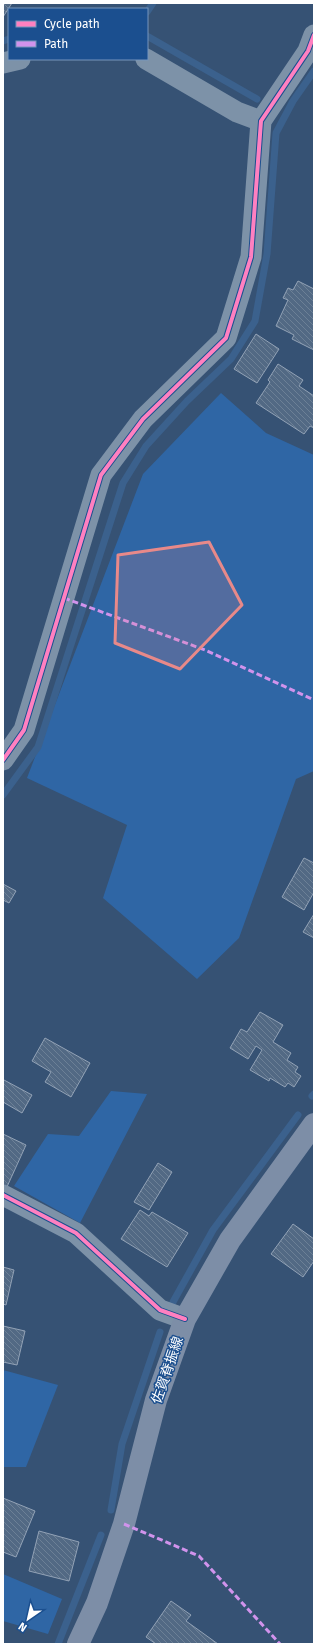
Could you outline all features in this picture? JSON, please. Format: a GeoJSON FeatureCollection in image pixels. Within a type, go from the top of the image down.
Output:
{"type":"FeatureCollection","features":[{"type":"Feature","properties":{"kind":"main road","name":"佐賀脊振線"},"geometry":{"type":"LineString","coordinates":[[78,1644],[97,1603],[124,1524],[156,1400],[185,1319],[230,1240],[314,1124]]}},
{"type":"Feature","properties":{"kind":"street"},"geometry":{"type":"LineString","coordinates":[[3,760],[24,730],[101,475],[143,419],[226,338],[251,257],[261,121],[308,51],[314,35]]}},
{"type":"Feature","properties":{"kind":"street"},"geometry":{"type":"LineString","coordinates":[[3,63],[16,60]]}},
{"type":"Feature","properties":{"kind":"street"},"geometry":{"type":"LineString","coordinates":[[148,60],[237,112],[261,121]]}},
{"type":"Feature","properties":{"kind":"street"},"geometry":{"type":"LineString","coordinates":[[3,1195],[76,1233],[160,1310],[185,1319]]}},
{"type":"Feature","properties":{"kind":"highlighted area"},"geometry":{"type":"Polygon","coordinates":[[[209,542],[242,605],[180,669],[115,643],[118,555],[209,542]]]}},
{"type":"Feature","properties":{"kind":"shaded area"},"geometry":{"type":"Polygon","coordinates":[[[221,393],[266,433],[314,455],[314,771],[296,779],[239,938],[197,979],[103,898],[127,825],[27,778],[143,474],[221,393]]]}},
{"type":"Feature","properties":{"kind":"shaded area"},"geometry":{"type":"Polygon","coordinates":[[[111,1091],[147,1094],[80,1223],[14,1186],[48,1134],[79,1136],[111,1091]]]}},
{"type":"Feature","properties":{"kind":"shaded area"},"geometry":{"type":"Polygon","coordinates":[[[3,1370],[58,1385],[26,1467],[3,1467],[3,1370]]]}},
{"type":"Feature","properties":{"kind":"shaded area"},"geometry":{"type":"Polygon","coordinates":[[[3,1574],[62,1599],[48,1634],[3,1621],[3,1574]]]}},
{"type":"Feature","properties":{"kind":"building"},"geometry":{"type":"Polygon","coordinates":[[[3,3],[12,3],[8,8],[3,17],[3,3]]]}},
{"type":"Feature","properties":{"kind":"building"},"geometry":{"type":"Polygon","coordinates":[[[298,281],[314,289],[314,350],[292,339],[294,335],[276,326],[288,300],[283,298],[288,288],[293,290],[298,281]]]}},
{"type":"Feature","properties":{"kind":"building"},"geometry":{"type":"Polygon","coordinates":[[[256,334],[279,349],[257,383],[234,369],[256,334]]]}},
{"type":"Feature","properties":{"kind":"building"},"geometry":{"type":"Polygon","coordinates":[[[278,364],[303,380],[299,386],[314,396],[314,428],[310,426],[304,434],[256,403],[270,382],[268,380],[278,364]]]}},
{"type":"Feature","properties":{"kind":"building"},"geometry":{"type":"Polygon","coordinates":[[[304,858],[314,863],[314,892],[304,910],[282,897],[304,858]]]}},
{"type":"Feature","properties":{"kind":"building"},"geometry":{"type":"Polygon","coordinates":[[[3,884],[16,891],[9,903],[3,900],[3,884]]]}},
{"type":"Feature","properties":{"kind":"building"},"geometry":{"type":"Polygon","coordinates":[[[314,914],[314,938],[303,932],[314,914]]]}},
{"type":"Feature","properties":{"kind":"building"},"geometry":{"type":"Polygon","coordinates":[[[260,1012],[283,1025],[273,1042],[291,1053],[287,1060],[298,1067],[295,1072],[301,1076],[294,1087],[288,1083],[285,1087],[270,1078],[269,1081],[250,1070],[262,1050],[256,1046],[248,1059],[230,1048],[241,1029],[247,1032],[260,1012]]]}},
{"type":"Feature","properties":{"kind":"building"},"geometry":{"type":"Polygon","coordinates":[[[45,1038],[90,1063],[71,1097],[45,1082],[51,1072],[32,1061],[45,1038]]]}},
{"type":"Feature","properties":{"kind":"building"},"geometry":{"type":"Polygon","coordinates":[[[4,1080],[32,1095],[22,1113],[3,1102],[4,1080]]]}},
{"type":"Feature","properties":{"kind":"building"},"geometry":{"type":"Polygon","coordinates":[[[3,1134],[26,1145],[6,1189],[3,1187],[3,1134]]]}},
{"type":"Feature","properties":{"kind":"building"},"geometry":{"type":"Polygon","coordinates":[[[158,1163],[172,1172],[149,1210],[134,1202],[158,1163]]]}},
{"type":"Feature","properties":{"kind":"building"},"geometry":{"type":"Polygon","coordinates":[[[140,1210],[149,1216],[152,1212],[188,1233],[167,1267],[121,1239],[140,1210]]]}},
{"type":"Feature","properties":{"kind":"building"},"geometry":{"type":"Polygon","coordinates":[[[293,1224],[314,1239],[314,1261],[303,1277],[271,1254],[293,1224]]]}},
{"type":"Feature","properties":{"kind":"building"},"geometry":{"type":"Polygon","coordinates":[[[3,1267],[14,1270],[6,1305],[3,1304],[3,1267]]]}},
{"type":"Feature","properties":{"kind":"building"},"geometry":{"type":"Polygon","coordinates":[[[3,1326],[25,1331],[17,1365],[3,1362],[3,1326]]]}},
{"type":"Feature","properties":{"kind":"building"},"geometry":{"type":"Polygon","coordinates":[[[3,1498],[35,1511],[16,1557],[3,1552],[3,1498]]]}},
{"type":"Feature","properties":{"kind":"building"},"geometry":{"type":"Polygon","coordinates":[[[39,1531],[79,1542],[69,1581],[29,1571],[39,1531]]]}},
{"type":"Feature","properties":{"kind":"building"},"geometry":{"type":"Polygon","coordinates":[[[171,1601],[191,1615],[186,1621],[218,1644],[156,1644],[146,1637],[171,1601]]]}},
{"type":"Feature","properties":{"kind":"waterway"},"geometry":{"type":"LineString","coordinates":[[148,10],[153,3]]}},
{"type":"Feature","properties":{"kind":"waterway"},"geometry":{"type":"LineString","coordinates":[[148,37],[257,99]]}},
{"type":"Feature","properties":{"kind":"waterway"},"geometry":{"type":"LineString","coordinates":[[3,41],[8,39]]}},
{"type":"Feature","properties":{"kind":"waterway"},"geometry":{"type":"LineString","coordinates":[[3,795],[38,747],[123,483],[146,446],[187,401],[231,359],[255,321],[267,254],[276,133],[293,101],[314,71]]}},
{"type":"Feature","properties":{"kind":"waterway"},"geometry":{"type":"LineString","coordinates":[[173,1302],[213,1230],[298,1115]]}},
{"type":"Feature","properties":{"kind":"waterway"},"geometry":{"type":"LineString","coordinates":[[111,1510],[122,1444],[160,1332]]}},
{"type":"Feature","properties":{"kind":"waterway"},"geometry":{"type":"LineString","coordinates":[[58,1644],[101,1535]]}},
{"type":"Feature","properties":{"kind":"marked path"},"geometry":{"type":"LineString","coordinates":[[64,598],[205,650],[314,700]]}},
{"type":"Feature","properties":{"kind":"marked path"},"geometry":{"type":"LineString","coordinates":[[124,1524],[199,1556],[280,1644]]}},
{"type":"Feature","properties":{"kind":"cycle path"},"geometry":{"type":"LineString","coordinates":[[3,760],[24,730],[101,475],[143,419],[226,338],[251,257],[261,121],[308,51],[314,35]]}},
{"type":"Feature","properties":{"kind":"cycle path"},"geometry":{"type":"LineString","coordinates":[[3,1195],[76,1233],[160,1310],[185,1319]]}}]}
